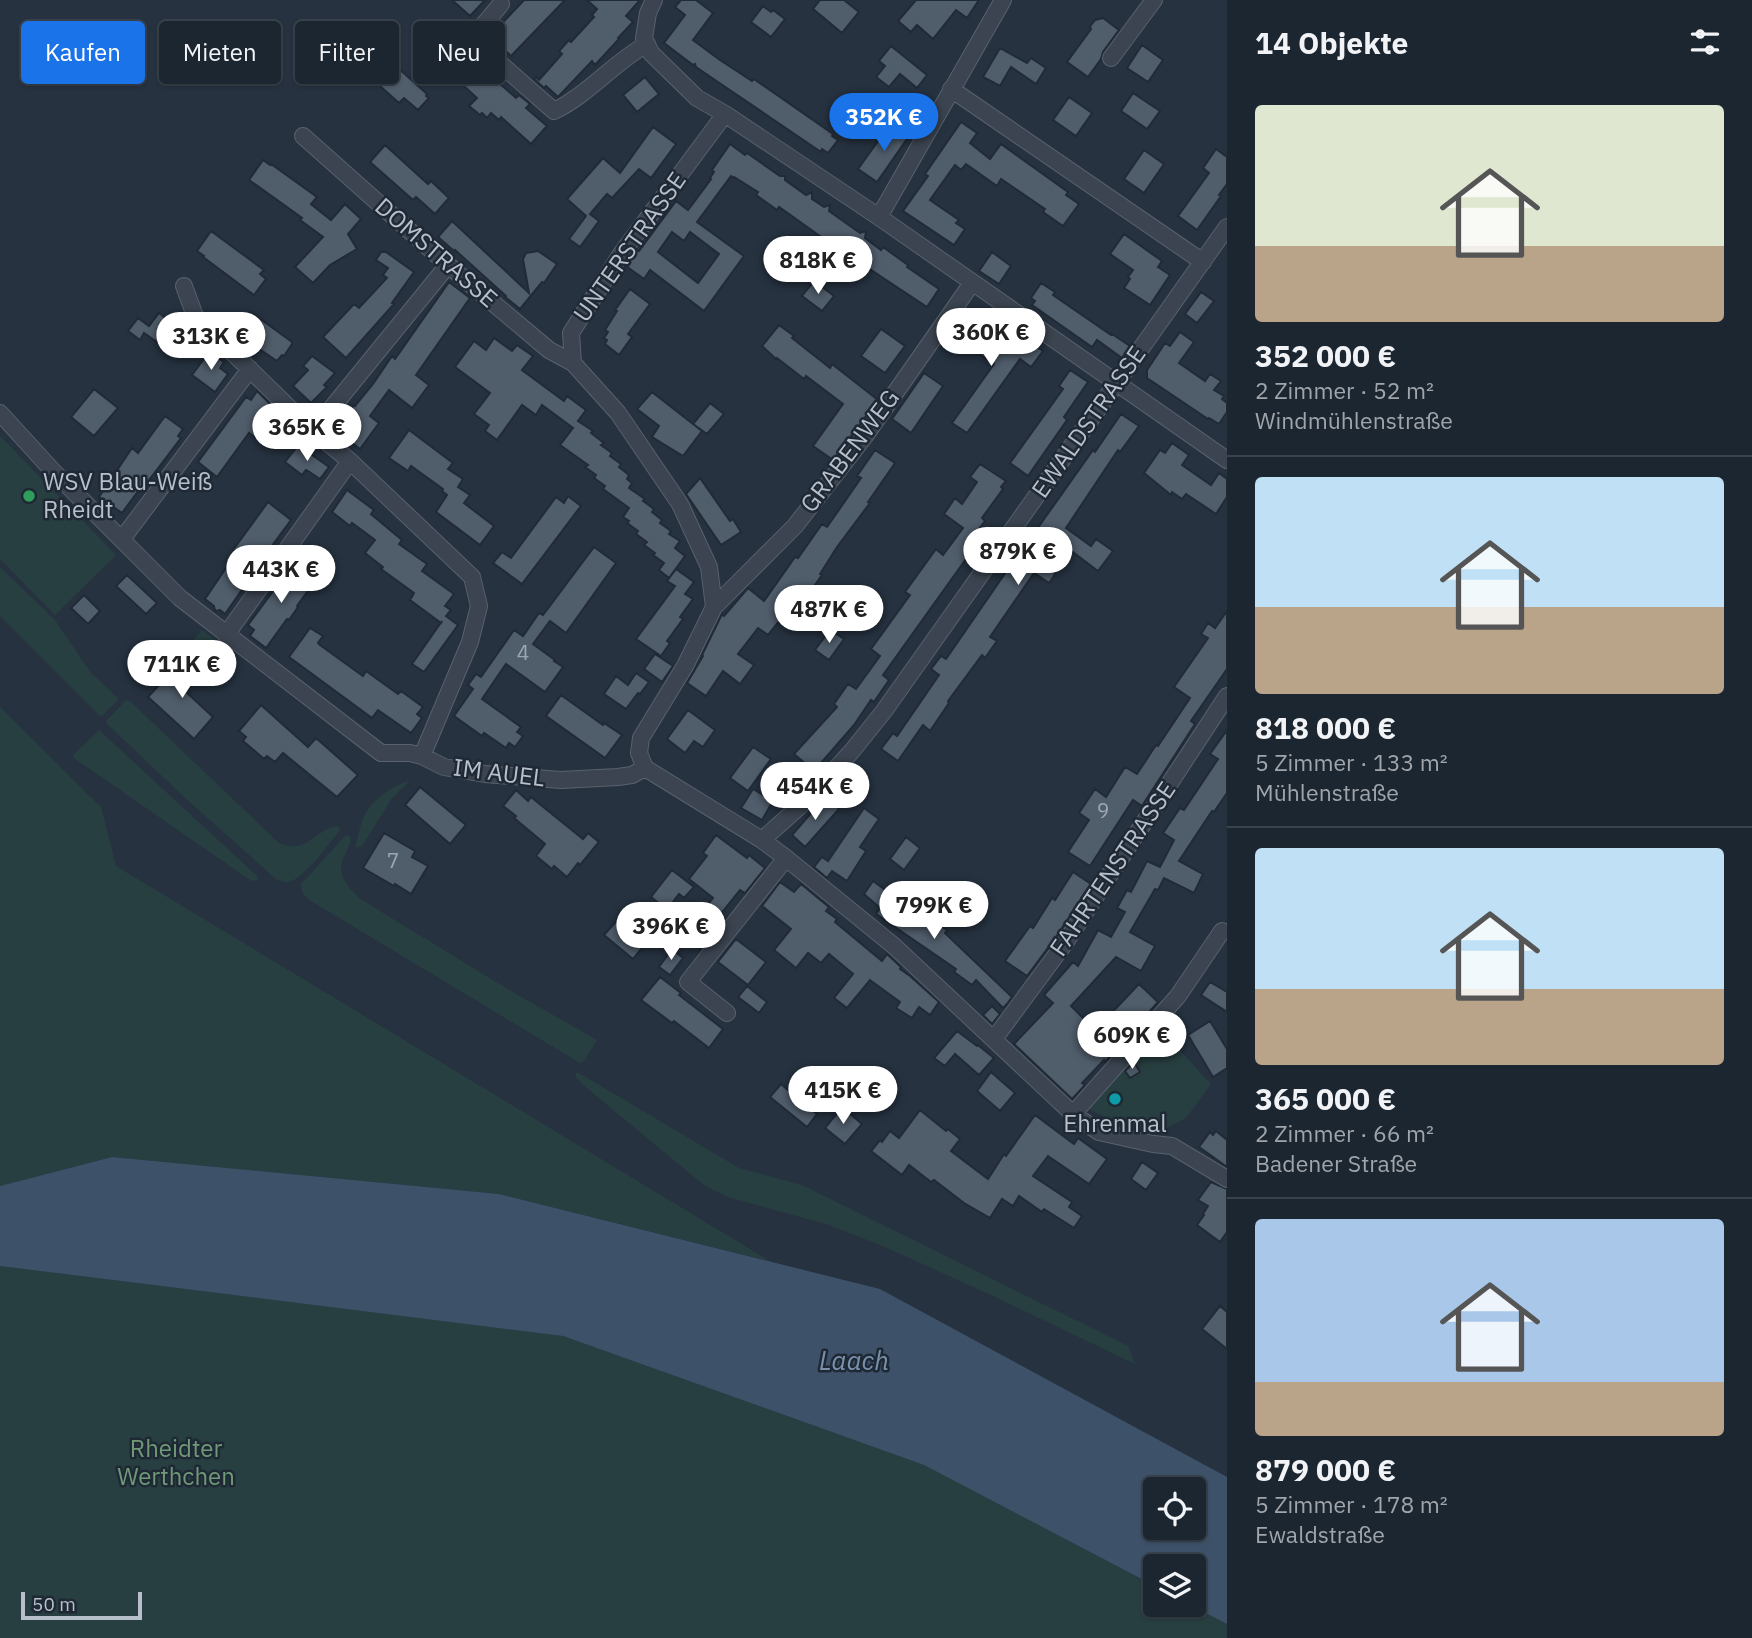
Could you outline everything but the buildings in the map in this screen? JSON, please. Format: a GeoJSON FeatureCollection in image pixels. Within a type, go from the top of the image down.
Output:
{"type":"FeatureCollection","features":[{"type":"Feature","properties":{"kind":"street"},"geometry":{"type":"LineString","coordinates":[[654,0],[648,13],[644,38],[651,53],[697,98],[879,217],[1227,460]]}},
{"type":"Feature","properties":{"kind":"street"},"geometry":{"type":"LineString","coordinates":[[879,217],[1003,0]]}},
{"type":"Feature","properties":{"kind":"street"},"geometry":{"type":"LineString","coordinates":[[1111,58],[1154,0]]}},
{"type":"Feature","properties":{"kind":"street"},"geometry":{"type":"LineString","coordinates":[[501,4],[474,36],[480,45],[554,111],[572,103],[632,52],[647,44]]}},
{"type":"Feature","properties":{"kind":"street"},"geometry":{"type":"LineString","coordinates":[[951,89],[1203,262]]}},
{"type":"Feature","properties":{"kind":"street","name":"UNTERSTRASSE"},"geometry":{"type":"LineString","coordinates":[[573,363],[570,333],[621,254],[725,114]]}},
{"type":"Feature","properties":{"kind":"street","name":"DOMSTRASSE"},"geometry":{"type":"LineString","coordinates":[[303,136],[549,350],[573,363]]}},
{"type":"Feature","properties":{"kind":"street","name":"EWALDSTRASSE"},"geometry":{"type":"LineString","coordinates":[[762,840],[811,796],[884,711],[1227,227]]}},
{"type":"Feature","properties":{"kind":"street"},"geometry":{"type":"LineString","coordinates":[[313,431],[449,265]]}},
{"type":"Feature","properties":{"kind":"street","name":"GRABENWEG"},"geometry":{"type":"LineString","coordinates":[[714,607],[794,526],[865,436],[972,283]]}},
{"type":"Feature","properties":{"kind":"street"},"geometry":{"type":"LineString","coordinates":[[184,285],[195,316],[313,431],[350,461],[472,577],[479,606],[470,642],[422,755]]}},
{"type":"Feature","properties":{"kind":"street"},"geometry":{"type":"LineString","coordinates":[[573,363],[618,413],[680,504],[709,567],[714,607],[685,666],[641,738],[639,753],[645,768],[762,840],[786,858],[894,946],[1073,1114],[1099,1132],[1172,1146],[1227,1179]]}},
{"type":"Feature","properties":{"kind":"street"},"geometry":{"type":"LineString","coordinates":[[122,539],[250,369]]}},
{"type":"Feature","properties":{"kind":"street","name":"IM AUEL"},"geometry":{"type":"LineString","coordinates":[[0,413],[52,470],[180,598],[381,753],[422,755],[444,767],[485,774],[561,779],[618,777],[632,775],[645,768]]}},
{"type":"Feature","properties":{"kind":"street"},"geometry":{"type":"LineString","coordinates":[[226,635],[350,461]]}},
{"type":"Feature","properties":{"kind":"street","name":"FAHRTENSTRASSE"},"geometry":{"type":"LineString","coordinates":[[994,1039],[1065,943],[1227,695]]}},
{"type":"Feature","properties":{"kind":"street"},"geometry":{"type":"LineString","coordinates":[[727,1013],[688,982],[786,858]]}},
{"type":"Feature","properties":{"kind":"street"},"geometry":{"type":"LineString","coordinates":[[1073,1114],[1178,996],[1222,931]]}},
{"type":"Feature","properties":{"kind":"green space","name":"WSV Blau-Weiß Rheidt"},"geometry":{"type":"Polygon","coordinates":[[[0,436],[116,555],[55,615],[0,559],[0,436]]]}},
{"type":"Feature","properties":{"kind":"green space"},"geometry":{"type":"Polygon","coordinates":[[[0,567],[55,620],[91,673],[119,699],[103,715],[100,716],[0,616],[0,567]]]}},
{"type":"Feature","properties":{"kind":"green space"},"geometry":{"type":"Polygon","coordinates":[[[202,630],[236,655],[214,680],[183,652],[202,630]]]}},
{"type":"Feature","properties":{"kind":"green space"},"geometry":{"type":"Polygon","coordinates":[[[126,700],[279,843],[297,846],[330,828],[338,826],[340,830],[300,876],[290,882],[277,880],[107,724],[106,721],[126,700]]]}},
{"type":"Feature","properties":{"kind":"green space"},"geometry":{"type":"Polygon","coordinates":[[[0,707],[101,807],[116,866],[770,1261],[499,1194],[112,1157],[0,1186],[0,707]]]}},
{"type":"Feature","properties":{"kind":"green space"},"geometry":{"type":"Polygon","coordinates":[[[99,730],[257,876],[258,880],[252,881],[244,876],[74,758],[73,755],[99,730]]]}},
{"type":"Feature","properties":{"kind":"green space"},"geometry":{"type":"Polygon","coordinates":[[[409,781],[393,797],[362,846],[355,848],[362,821],[370,807],[387,791],[409,781]]]}},
{"type":"Feature","properties":{"kind":"green space"},"geometry":{"type":"Polygon","coordinates":[[[346,835],[351,840],[341,867],[349,888],[362,900],[597,1040],[584,1061],[580,1063],[307,898],[302,892],[301,884],[346,835]]]}},
{"type":"Feature","properties":{"kind":"green space"},"geometry":{"type":"Polygon","coordinates":[[[1159,1028],[1211,1084],[1186,1118],[1160,1131],[1121,1124],[1086,1108],[1159,1028]]]}},
{"type":"Feature","properties":{"kind":"green space"},"geometry":{"type":"Polygon","coordinates":[[[576,1073],[739,1168],[802,1185],[1128,1346],[1135,1364],[885,1247],[829,1225],[728,1197],[705,1186],[583,1085],[576,1073]]]}},
{"type":"Feature","properties":{"kind":"green space","name":"Rheidter Werthchen"},"geometry":{"type":"Polygon","coordinates":[[[0,1266],[563,1336],[924,1465],[1143,1580],[1143,1617],[1206,1617],[1206,1613],[1227,1624],[1227,1638],[0,1638],[0,1266]]]}},
{"type":"Feature","properties":{"kind":"water","name":"Laach"},"geometry":{"type":"Polygon","coordinates":[[[112,1157],[499,1194],[880,1289],[1227,1477],[1227,1624],[1206,1613],[1206,1554],[1143,1554],[1143,1580],[924,1465],[563,1336],[0,1266],[0,1186],[112,1157]]]}},
{"type":"Feature","properties":{"kind":"place","name":"WSV Blau-Weiß Rheidt"},"geometry":{"type":"Point","coordinates":[29,496]}},
{"type":"Feature","properties":{"kind":"place","name":"Ehrenmal"},"geometry":{"type":"Point","coordinates":[1115,1099]}}]}
